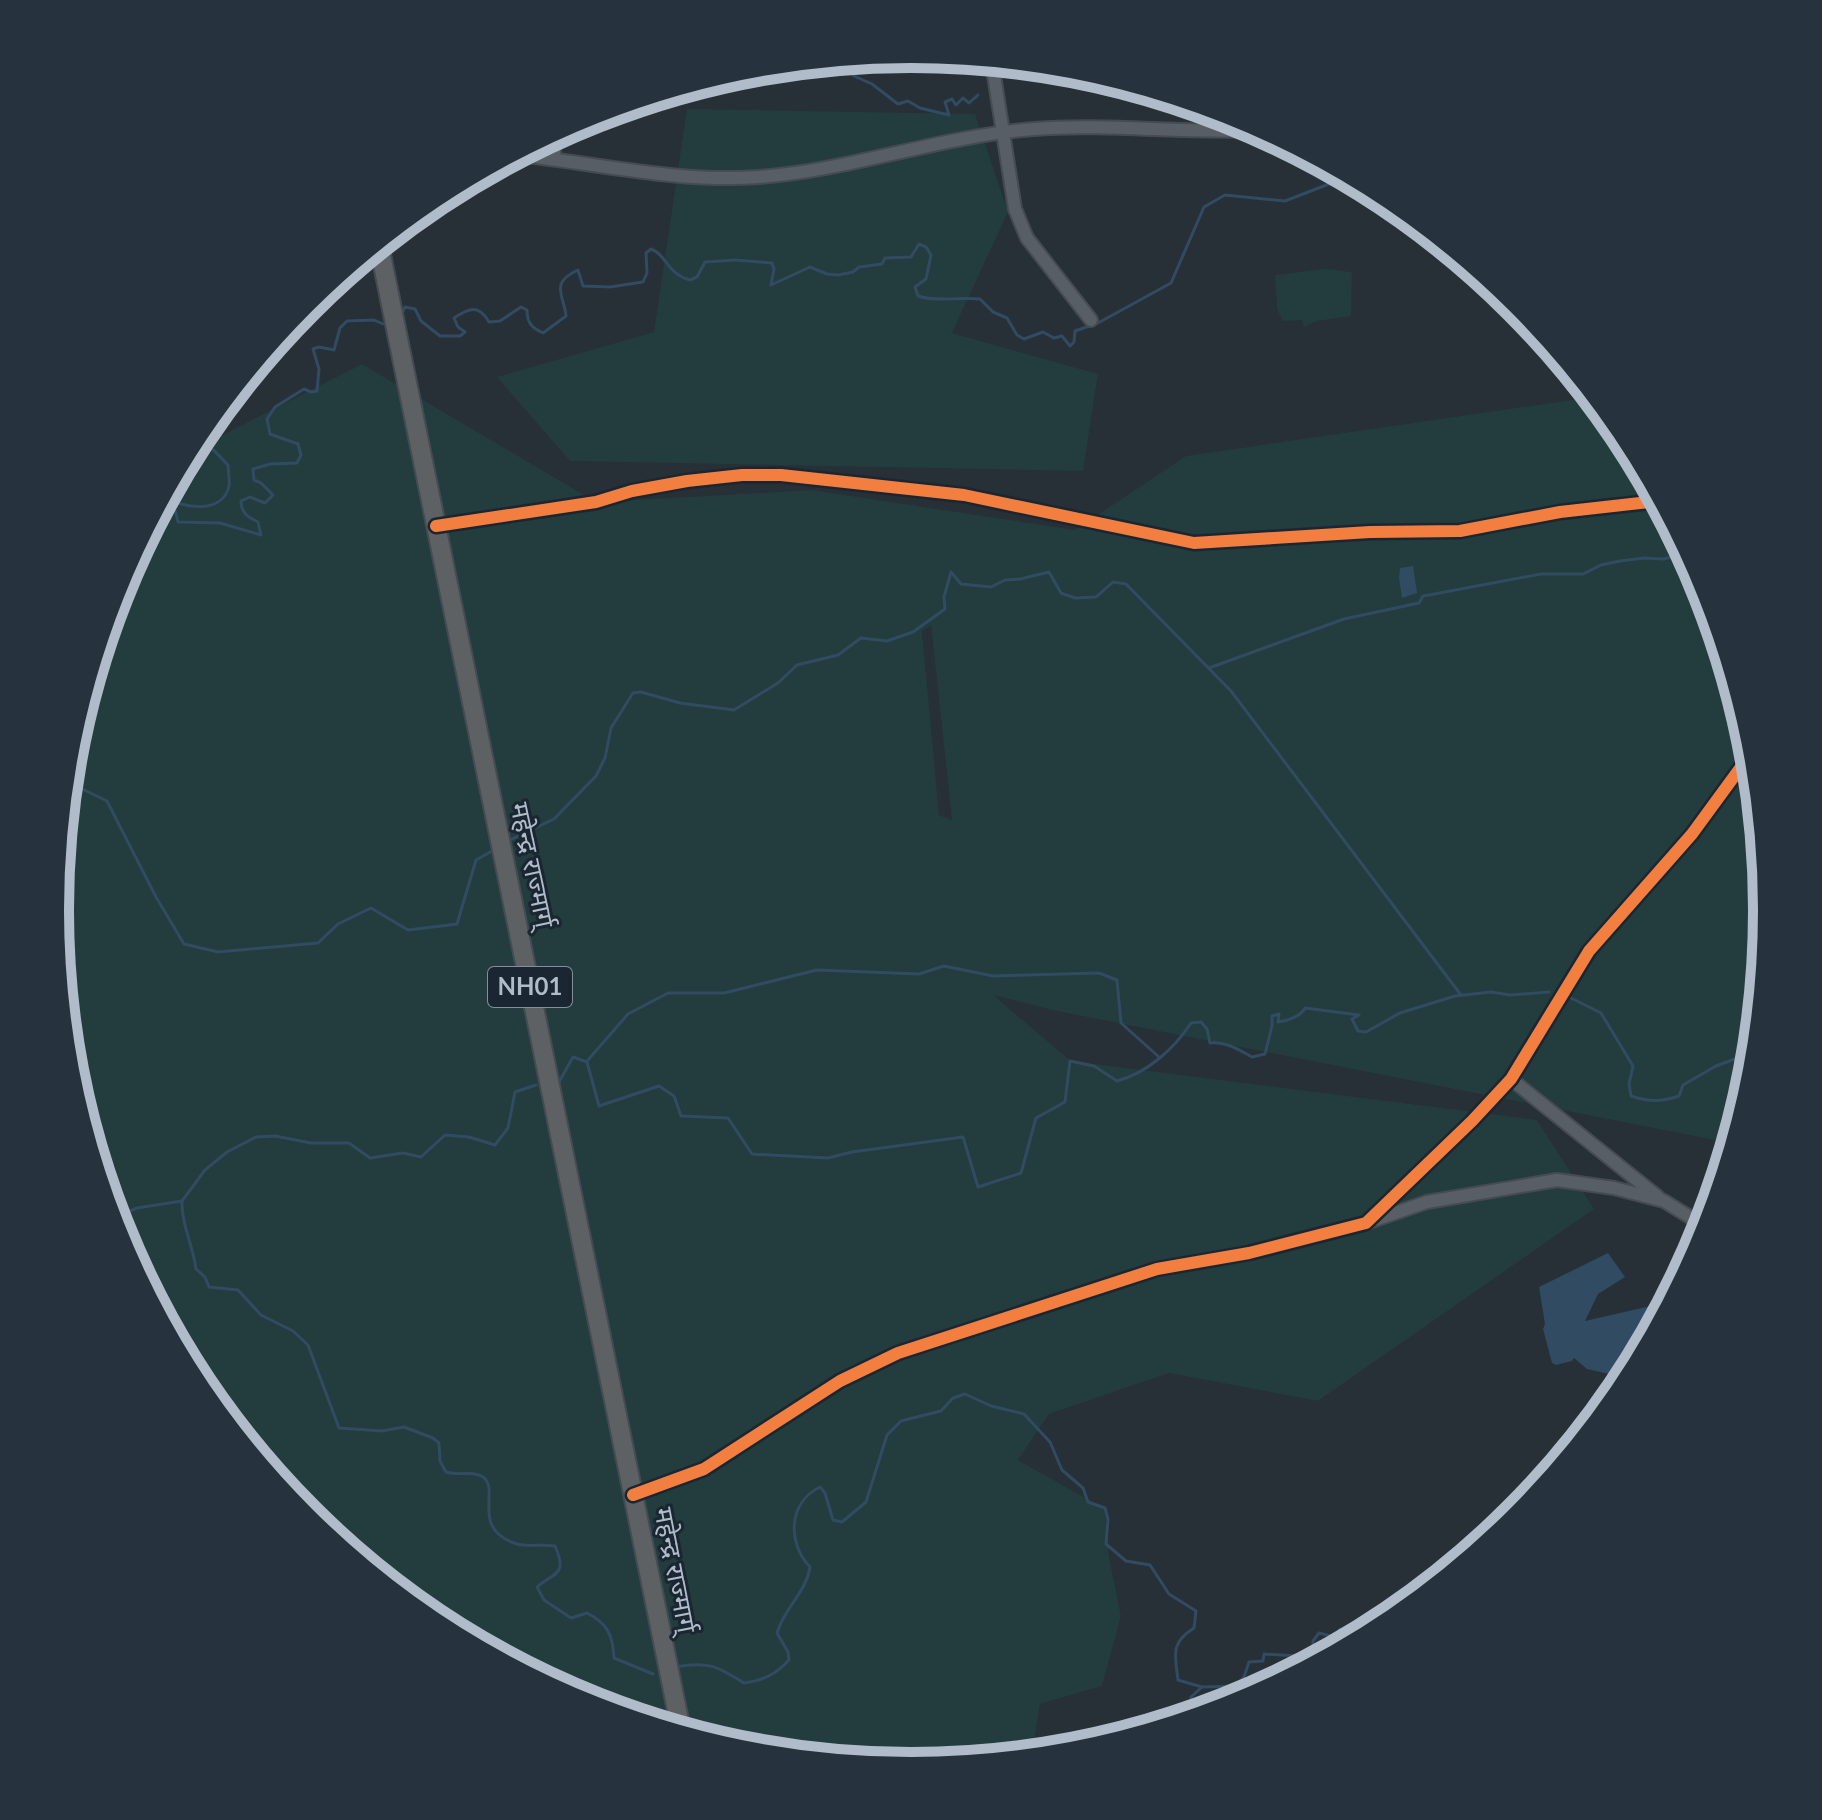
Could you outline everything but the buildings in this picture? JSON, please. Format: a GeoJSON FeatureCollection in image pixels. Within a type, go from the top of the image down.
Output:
{"type":"FeatureCollection","features":[{"type":"Feature","properties":{"kind":"highway","name":"महेन्द्र राज्मार्ग्"},"geometry":{"type":"LineString","coordinates":[[381,256],[679,1719]]}},
{"type":"Feature","properties":{"kind":"street"},"geometry":{"type":"LineString","coordinates":[[993,72],[1015,209],[1027,238],[1091,320]]}},
{"type":"Feature","properties":{"kind":"street"},"geometry":{"type":"LineString","coordinates":[[535,157],[653,172],[757,177],[1002,133],[1049,128],[1230,131]]}},
{"type":"Feature","properties":{"kind":"street"},"geometry":{"type":"LineString","coordinates":[[554,148],[555,159]]}},
{"type":"Feature","properties":{"kind":"street"},"geometry":{"type":"LineString","coordinates":[[436,526],[596,502],[632,491],[687,481],[742,475],[781,475],[964,495],[1194,543],[1370,532],[1460,531],[1560,512],[1647,502]]}},
{"type":"Feature","properties":{"kind":"street"},"geometry":{"type":"LineString","coordinates":[[1366,1223],[1511,1079],[1589,951],[1692,834],[1741,768]]}},
{"type":"Feature","properties":{"kind":"street"},"geometry":{"type":"LineString","coordinates":[[1511,1079],[1664,1201],[1694,1220]]}},
{"type":"Feature","properties":{"kind":"street"},"geometry":{"type":"LineString","coordinates":[[633,1495],[704,1469],[840,1381],[898,1353],[1157,1269],[1249,1253],[1366,1223],[1427,1202],[1557,1180],[1614,1188],[1664,1201]]}},
{"type":"Feature","properties":{"kind":"green space"},"geometry":{"type":"Polygon","coordinates":[[[687,109],[975,114],[1008,212],[952,333],[1098,374],[1083,471],[570,461],[497,377],[654,332],[687,109]]]}},
{"type":"Feature","properties":{"kind":"green space"},"geometry":{"type":"Polygon","coordinates":[[[1324,269],[1352,272],[1351,316],[1317,321],[1304,327],[1302,320],[1283,321],[1277,309],[1275,275],[1324,269]]]}},
{"type":"Feature","properties":{"kind":"green space"},"geometry":{"type":"Polygon","coordinates":[[[362,364],[596,502],[812,490],[1075,530],[1186,456],[1580,399],[1611,442],[1640,489],[1689,588],[1724,692],[1746,800],[1753,910],[1751,965],[1737,1074],[1720,1141],[1052,1010],[993,995],[1071,1061],[1537,1120],[1594,1209],[1318,1401],[1169,1373],[1049,1414],[1018,1460],[1105,1509],[1109,1557],[1121,1616],[1102,1686],[1040,1704],[1034,1743],[911,1752],[801,1745],[747,1736],[640,1707],[589,1688],[490,1639],[398,1578],[356,1543],[278,1465],[211,1378],[156,1282],[114,1181],[85,1074],[76,1020],[69,910],[76,800],[85,746],[114,639],[156,538],[212,440],[362,364]],[[931,625],[922,631],[939,815],[952,820],[931,625]]]}},
{"type":"Feature","properties":{"kind":"water"},"geometry":{"type":"Polygon","coordinates":[[[1413,566],[1417,593],[1402,598],[1400,568],[1413,566]]]}},
{"type":"Feature","properties":{"kind":"water"},"geometry":{"type":"Polygon","coordinates":[[[1608,1253],[1625,1277],[1598,1294],[1585,1321],[1654,1305],[1613,1375],[1587,1369],[1574,1358],[1556,1365],[1552,1363],[1543,1329],[1545,1324],[1539,1287],[1608,1253]]]}},
{"type":"Feature","properties":{"kind":"waterway"},"geometry":{"type":"LineString","coordinates":[[852,70],[854,76],[872,84],[898,104],[908,101],[920,108],[949,115],[945,102],[952,99],[956,105],[963,98],[969,103],[978,95]]}},
{"type":"Feature","properties":{"kind":"waterway"},"geometry":{"type":"LineString","coordinates":[[401,315],[405,307],[415,309],[421,321],[440,336],[460,336],[465,332],[458,327],[454,318],[464,312],[477,310],[489,322],[500,321],[521,307],[527,310],[531,324],[543,333],[566,316],[560,290],[569,275],[578,270],[583,286],[610,287],[643,282],[647,273],[646,253],[651,249],[676,273],[690,280],[697,277],[705,262],[735,260],[772,263],[771,285],[810,267],[838,275],[853,272],[859,267],[882,264],[885,258],[911,257],[919,244],[926,247],[931,255],[926,279],[915,287],[918,296],[980,299],[993,312],[1007,318],[1017,335],[1024,339],[1043,332],[1054,338],[1062,336],[1070,346],[1074,342],[1075,331],[1098,323],[1171,283],[1204,207],[1225,195],[1285,201],[1334,182]]}},
{"type":"Feature","properties":{"kind":"waterway"},"geometry":{"type":"LineString","coordinates":[[174,505],[178,522],[220,523],[261,535],[258,522],[246,514],[241,501],[250,497],[265,503],[273,495],[254,480],[253,469],[270,464],[297,463],[301,455],[298,444],[270,434],[267,419],[275,407],[304,389],[317,391],[319,369],[313,349],[334,350],[340,328],[347,321],[374,320],[383,324]]}},
{"type":"Feature","properties":{"kind":"waterway"},"geometry":{"type":"LineString","coordinates":[[175,502],[192,506],[211,505],[225,495],[229,484],[228,465],[209,445]]}},
{"type":"Feature","properties":{"kind":"waterway"},"geometry":{"type":"LineString","coordinates":[[1209,668],[1344,619],[1419,603],[1423,596],[1541,574],[1583,574],[1601,565],[1620,561],[1675,556]]}},
{"type":"Feature","properties":{"kind":"waterway"},"geometry":{"type":"LineString","coordinates":[[508,841],[554,819],[596,776],[605,758],[611,728],[633,693],[734,710],[778,683],[797,665],[838,655],[861,638],[887,641],[913,632],[945,609],[944,597],[951,572],[961,584],[991,587],[1005,580],[1049,572],[1061,593],[1075,598],[1096,597],[1113,582],[1126,584],[1231,691],[1461,995]]}},
{"type":"Feature","properties":{"kind":"waterway"},"geometry":{"type":"LineString","coordinates":[[78,787],[107,801],[184,944],[218,952],[318,943],[338,924],[371,908],[408,930],[457,924],[476,860],[492,851]]}},
{"type":"Feature","properties":{"kind":"waterway"},"geometry":{"type":"LineString","coordinates":[[588,1060],[628,1014],[668,993],[724,993],[817,970],[919,974],[944,966],[993,976],[1099,973],[1117,980],[1121,1023],[1159,1057]]}},
{"type":"Feature","properties":{"kind":"waterway"},"geometry":{"type":"LineString","coordinates":[[559,1082],[573,1057],[587,1062],[599,1106],[659,1086],[674,1096],[681,1116],[728,1118],[752,1154],[828,1158],[963,1137],[978,1187],[1021,1173],[1036,1118],[1065,1102],[1070,1061],[1094,1066],[1117,1081],[1159,1059],[1191,1023],[1201,1022],[1207,1029],[1210,1043],[1227,1045],[1252,1057],[1265,1054],[1272,1016],[1279,1014],[1278,1022],[1286,1021],[1305,1008],[1359,1015],[1352,1019],[1358,1031],[1366,1032],[1400,1013],[1455,996],[1491,992],[1510,995],[1549,992]]}},
{"type":"Feature","properties":{"kind":"waterway"},"geometry":{"type":"LineString","coordinates":[[1565,995],[1601,1013],[1633,1066],[1629,1084],[1631,1096],[1655,1100],[1679,1096],[1683,1085],[1716,1066],[1740,1057]]}},
{"type":"Feature","properties":{"kind":"waterway"},"geometry":{"type":"LineString","coordinates":[[126,1213],[137,1208],[182,1201],[205,1170],[227,1152],[256,1137],[275,1136],[311,1143],[349,1143],[370,1158],[403,1153],[421,1157],[445,1135],[469,1137],[495,1145],[508,1128],[515,1092],[536,1085]]}},
{"type":"Feature","properties":{"kind":"waterway"},"geometry":{"type":"LineString","coordinates":[[182,1201],[183,1218],[196,1269],[205,1277],[209,1287],[238,1290],[261,1315],[293,1331],[308,1345],[339,1428],[382,1431],[404,1427],[439,1443],[440,1461],[446,1472],[483,1477],[488,1483],[490,1520],[502,1537],[521,1545],[555,1546],[560,1568],[537,1587],[544,1600],[571,1618],[587,1613],[600,1621],[608,1631],[614,1658],[653,1674]]}},
{"type":"Feature","properties":{"kind":"waterway"},"geometry":{"type":"LineString","coordinates":[[676,1667],[712,1666],[744,1683],[769,1676],[784,1665],[789,1660],[788,1652],[777,1633],[804,1585],[810,1567],[797,1547],[795,1535],[794,1524],[802,1503],[820,1487],[825,1493],[833,1520],[842,1522],[866,1502],[887,1435],[901,1421],[941,1411],[953,1398],[965,1394],[991,1406],[1024,1414],[1050,1442],[1062,1470],[1083,1488],[1088,1502],[1105,1508],[1108,1519],[1106,1544],[1126,1561],[1150,1565],[1169,1594],[1196,1611],[1194,1628],[1181,1639],[1175,1657],[1178,1680],[1202,1687],[1191,1697],[1191,1704]]}},
{"type":"Feature","properties":{"kind":"waterway"},"geometry":{"type":"LineString","coordinates":[[1313,1649],[1313,1641],[1319,1633],[1335,1637],[1340,1629],[1345,1631]]}},
{"type":"Feature","properties":{"kind":"waterway"},"geometry":{"type":"LineString","coordinates":[[1202,1687],[1236,1686],[1244,1677],[1249,1662],[1263,1661],[1264,1654],[1299,1657]]}},
{"type":"Feature","properties":{"kind":"cycle path"},"geometry":{"type":"LineString","coordinates":[[436,526],[596,502],[632,491],[687,481],[742,475],[781,475],[964,495],[1194,543],[1370,532],[1460,531],[1560,512],[1647,502]]}},
{"type":"Feature","properties":{"kind":"cycle path"},"geometry":{"type":"LineString","coordinates":[[633,1495],[704,1469],[840,1381],[898,1353],[1157,1269],[1249,1253],[1366,1223],[1511,1079],[1589,951],[1692,834],[1741,768]]}}]}
